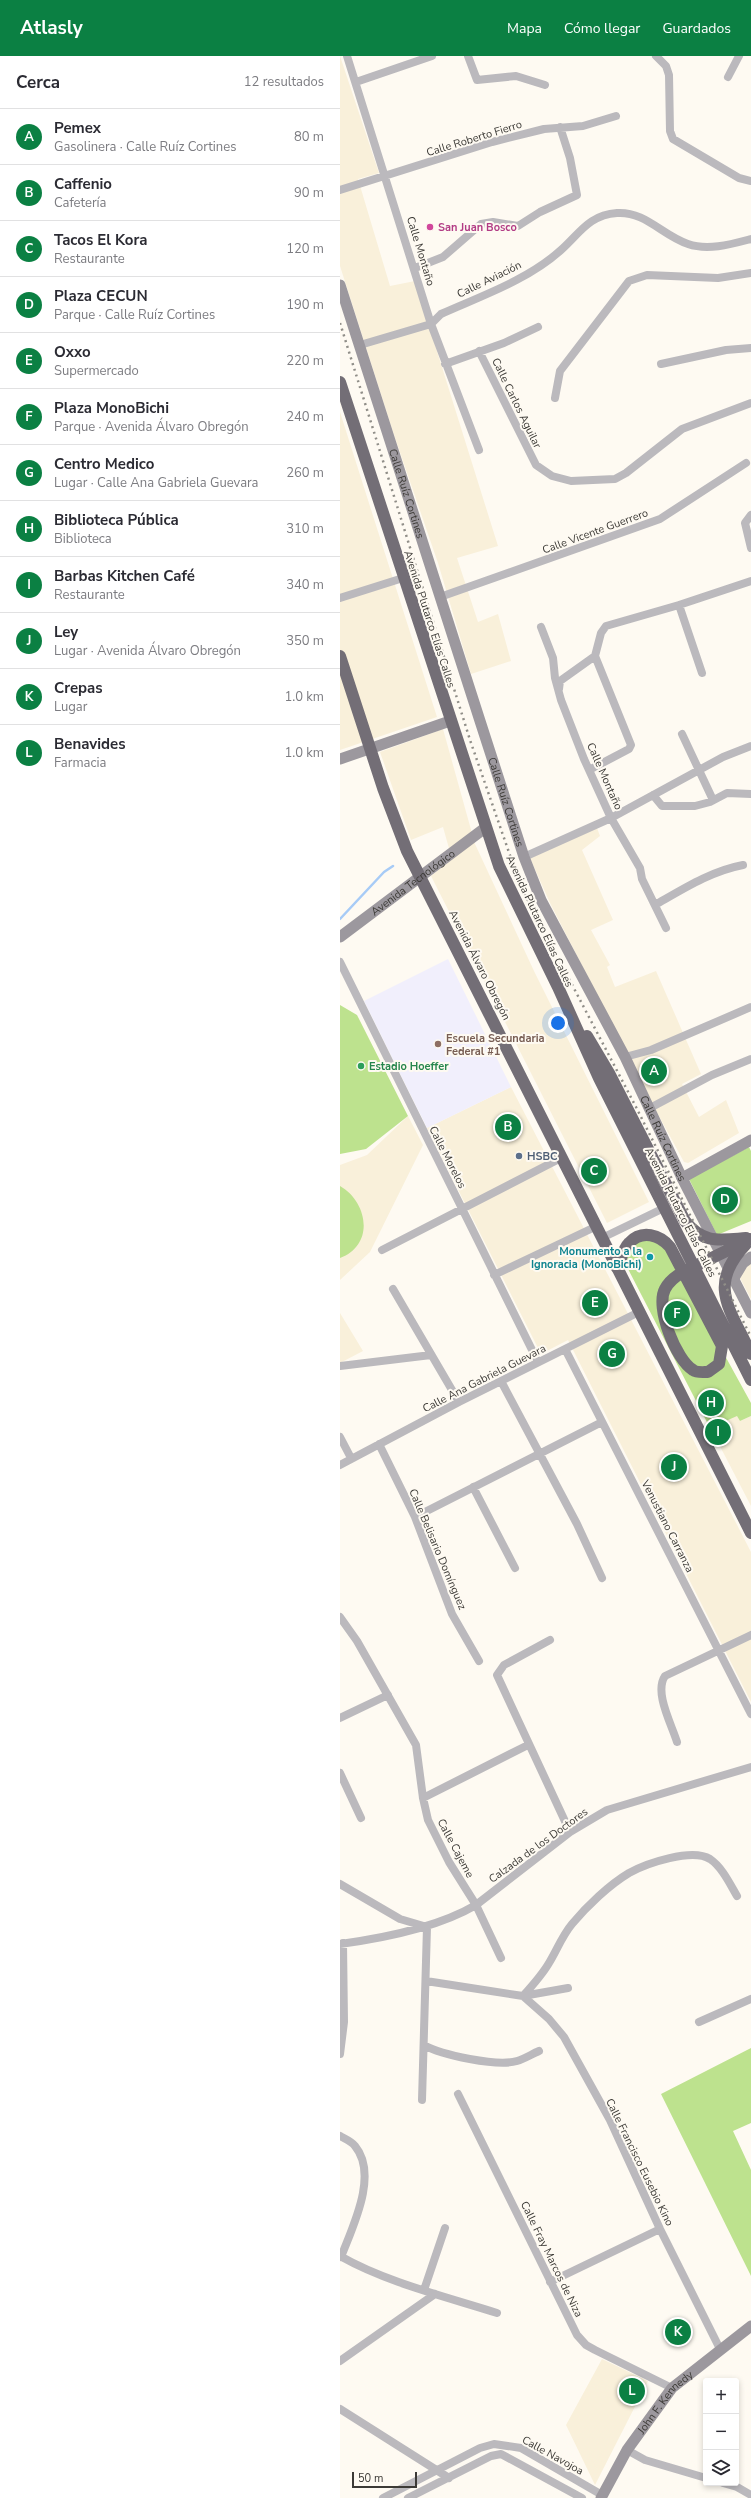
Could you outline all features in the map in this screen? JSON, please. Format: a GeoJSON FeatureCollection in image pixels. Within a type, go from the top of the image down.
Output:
{"type":"FeatureCollection","features":[{"type":"Feature","properties":{"kind":"highway","name":"Avenida Plutarco Elías Calles"},"geometry":{"type":"LineString","coordinates":[[340,382],[485,828],[508,888],[558,987],[599,1078],[751,1380]]}},
{"type":"Feature","properties":{"kind":"highway","name":"Avenida Álvaro Obregón"},"geometry":{"type":"LineString","coordinates":[[340,656],[399,833],[597,1226],[604,1237],[617,1268],[751,1533]]}},
{"type":"Feature","properties":{"kind":"highway"},"geometry":{"type":"LineString","coordinates":[[558,987],[609,1073],[685,1221],[692,1230],[699,1235],[717,1240],[751,1239]]}},
{"type":"Feature","properties":{"kind":"highway"},"geometry":{"type":"LineString","coordinates":[[617,1268],[625,1249],[635,1238],[651,1235],[665,1241],[670,1247],[722,1346],[722,1358],[715,1369],[700,1372],[687,1364],[664,1321],[662,1300],[665,1289],[673,1278],[683,1272],[751,1239]]}},
{"type":"Feature","properties":{"kind":"highway"},"geometry":{"type":"LineString","coordinates":[[751,1239],[731,1261],[724,1277],[723,1286],[728,1303],[751,1354]]}},
{"type":"Feature","properties":{"kind":"street","name":"Calle Montaño"},"geometry":{"type":"LineString","coordinates":[[347,56],[415,268],[431,324],[479,450]]}},
{"type":"Feature","properties":{"kind":"street"},"geometry":{"type":"LineString","coordinates":[[356,82],[432,56]]}},
{"type":"Feature","properties":{"kind":"street"},"geometry":{"type":"LineString","coordinates":[[468,56],[476,80],[516,76],[546,85]]}},
{"type":"Feature","properties":{"kind":"street"},"geometry":{"type":"LineString","coordinates":[[656,56],[666,66],[669,75],[670,131],[673,139],[738,178],[751,181]]}},
{"type":"Feature","properties":{"kind":"street"},"geometry":{"type":"LineString","coordinates":[[728,77],[739,56]]}},
{"type":"Feature","properties":{"kind":"street","name":"Calle Roberto Fierro"},"geometry":{"type":"LineString","coordinates":[[340,190],[386,177],[492,142],[544,129],[583,126],[616,116]]}},
{"type":"Feature","properties":{"kind":"street"},"geometry":{"type":"LineString","coordinates":[[415,268],[443,256],[481,224],[493,222],[518,226],[540,212],[577,195],[570,158],[560,127]]}},
{"type":"Feature","properties":{"kind":"street","name":"Calle Aviación"},"geometry":{"type":"LineString","coordinates":[[360,345],[431,324],[441,314],[520,278],[557,254],[584,225],[602,215],[618,213],[634,215],[681,242],[697,246],[714,246],[751,239]]}},
{"type":"Feature","properties":{"kind":"street"},"geometry":{"type":"LineString","coordinates":[[555,398],[560,371],[629,281],[638,276],[657,275],[718,278],[751,273]]}},
{"type":"Feature","properties":{"kind":"street","name":"Calle Ruíz Cortines"},"geometry":{"type":"LineString","coordinates":[[340,285],[524,857],[553,925],[625,1057],[682,1178],[751,1313]]}},
{"type":"Feature","properties":{"kind":"street"},"geometry":{"type":"LineString","coordinates":[[445,364],[504,343],[538,327]]}},
{"type":"Feature","properties":{"kind":"street"},"geometry":{"type":"LineString","coordinates":[[661,364],[726,350],[751,348]]}},
{"type":"Feature","properties":{"kind":"street","name":"Calle Carlos Aguilar"},"geometry":{"type":"LineString","coordinates":[[479,351],[536,465],[552,476],[571,481],[614,479],[626,473],[682,429],[751,402]]}},
{"type":"Feature","properties":{"kind":"street","name":"Calle Vicente Guerrero"},"geometry":{"type":"LineString","coordinates":[[440,597],[654,521],[673,512],[746,463]]}},
{"type":"Feature","properties":{"kind":"street"},"geometry":{"type":"LineString","coordinates":[[751,515],[745,523],[751,548]]}},
{"type":"Feature","properties":{"kind":"street"},"geometry":{"type":"LineString","coordinates":[[340,598],[404,578]]}},
{"type":"Feature","properties":{"kind":"street"},"geometry":{"type":"LineString","coordinates":[[589,770],[629,749],[631,745],[595,656],[601,633],[606,626],[679,605],[751,581]]}},
{"type":"Feature","properties":{"kind":"street"},"geometry":{"type":"LineString","coordinates":[[679,605],[702,673]]}},
{"type":"Feature","properties":{"kind":"street","name":"Calle Montaño"},"geometry":{"type":"LineString","coordinates":[[542,627],[553,658],[558,689],[589,770],[611,818],[640,868],[642,879],[666,928]]}},
{"type":"Feature","properties":{"kind":"street"},"geometry":{"type":"LineString","coordinates":[[558,689],[560,681],[595,656]]}},
{"type":"Feature","properties":{"kind":"street"},"geometry":{"type":"LineString","coordinates":[[340,760],[450,721]]}},
{"type":"Feature","properties":{"kind":"street"},"geometry":{"type":"LineString","coordinates":[[682,734],[712,800]]}},
{"type":"Feature","properties":{"kind":"street"},"geometry":{"type":"LineString","coordinates":[[524,857],[611,818],[699,770],[751,746]]}},
{"type":"Feature","properties":{"kind":"street"},"geometry":{"type":"LineString","coordinates":[[653,795],[662,806],[695,806],[727,793],[751,794]]}},
{"type":"Feature","properties":{"kind":"street","name":"Avenida Tecnológico"},"geometry":{"type":"LineString","coordinates":[[340,937],[485,828]]}},
{"type":"Feature","properties":{"kind":"street"},"geometry":{"type":"LineString","coordinates":[[654,905],[701,879],[730,868],[744,865]]}},
{"type":"Feature","properties":{"kind":"street","name":"Calle Morelos"},"geometry":{"type":"LineString","coordinates":[[340,962],[538,1362]]}},
{"type":"Feature","properties":{"kind":"street"},"geometry":{"type":"LineString","coordinates":[[625,1057],[651,1050],[751,1007]]}},
{"type":"Feature","properties":{"kind":"street"},"geometry":{"type":"LineString","coordinates":[[650,1108],[712,1075],[751,1060]]}},
{"type":"Feature","properties":{"kind":"street"},"geometry":{"type":"LineString","coordinates":[[682,1178],[751,1140]]}},
{"type":"Feature","properties":{"kind":"street"},"geometry":{"type":"LineString","coordinates":[[382,1250],[563,1157]]}},
{"type":"Feature","properties":{"kind":"street"},"geometry":{"type":"LineString","coordinates":[[604,1237],[664,1208]]}},
{"type":"Feature","properties":{"kind":"street"},"geometry":{"type":"LineString","coordinates":[[494,1275],[597,1226]]}},
{"type":"Feature","properties":{"kind":"street"},"geometry":{"type":"LineString","coordinates":[[734,1278],[743,1263],[751,1257]]}},
{"type":"Feature","properties":{"kind":"street"},"geometry":{"type":"LineString","coordinates":[[393,1289],[459,1402]]}},
{"type":"Feature","properties":{"kind":"street","name":"Calle Ana Gabriela Guevara"},"geometry":{"type":"LineString","coordinates":[[340,1465],[459,1402],[639,1312]]}},
{"type":"Feature","properties":{"kind":"street","name":"Venustiano Carranza"},"geometry":{"type":"LineString","coordinates":[[565,1349],[751,1714]]}},
{"type":"Feature","properties":{"kind":"street"},"geometry":{"type":"LineString","coordinates":[[340,1366],[431,1355]]}},
{"type":"Feature","properties":{"kind":"street"},"geometry":{"type":"LineString","coordinates":[[501,1381],[540,1453],[602,1578]]}},
{"type":"Feature","properties":{"kind":"street"},"geometry":{"type":"LineString","coordinates":[[414,1517],[602,1422]]}},
{"type":"Feature","properties":{"kind":"street"},"geometry":{"type":"LineString","coordinates":[[340,1437],[351,1458]]}},
{"type":"Feature","properties":{"kind":"street","name":"Calle Belisario Domínguez"},"geometry":{"type":"LineString","coordinates":[[378,1444],[414,1517],[452,1614],[479,1661]]}},
{"type":"Feature","properties":{"kind":"street"},"geometry":{"type":"LineString","coordinates":[[473,1487],[515,1568]]}},
{"type":"Feature","properties":{"kind":"street","name":"Calle Cajeme"},"geometry":{"type":"LineString","coordinates":[[340,1617],[388,1695],[416,1746],[423,1798],[435,1837],[476,1905],[501,1958]]}},
{"type":"Feature","properties":{"kind":"street"},"geometry":{"type":"LineString","coordinates":[[677,1742],[662,1700],[661,1682],[673,1670],[719,1651],[751,1635]]}},
{"type":"Feature","properties":{"kind":"street"},"geometry":{"type":"LineString","coordinates":[[550,1640],[504,1665],[497,1675],[528,1745],[570,1832]]}},
{"type":"Feature","properties":{"kind":"street"},"geometry":{"type":"LineString","coordinates":[[340,1718],[388,1695]]}},
{"type":"Feature","properties":{"kind":"street"},"geometry":{"type":"LineString","coordinates":[[423,1798],[528,1745]]}},
{"type":"Feature","properties":{"kind":"street","name":"Calzada de los Doctores"},"geometry":{"type":"LineString","coordinates":[[342,1943],[427,1927],[476,1905],[570,1832],[607,1810],[751,1767]]}},
{"type":"Feature","properties":{"kind":"street"},"geometry":{"type":"LineString","coordinates":[[340,1773],[361,1818]]}},
{"type":"Feature","properties":{"kind":"street"},"geometry":{"type":"LineString","coordinates":[[523,1996],[542,1974],[562,1937],[572,1923],[608,1889],[629,1873],[674,1857],[688,1854],[702,1855],[711,1860],[720,1869],[737,1896]]}},
{"type":"Feature","properties":{"kind":"street"},"geometry":{"type":"LineString","coordinates":[[340,1884],[400,1919],[427,1927],[422,2100]]}},
{"type":"Feature","properties":{"kind":"street"},"geometry":{"type":"LineString","coordinates":[[340,2054],[342,2022],[342,1943]]}},
{"type":"Feature","properties":{"kind":"street"},"geometry":{"type":"LineString","coordinates":[[426,1981],[523,1996],[568,1988]]}},
{"type":"Feature","properties":{"kind":"street","name":"Calle Francisco Eusebio Kino"},"geometry":{"type":"LineString","coordinates":[[523,1996],[549,2020],[564,2037],[610,2120],[660,2229],[720,2349]]}},
{"type":"Feature","properties":{"kind":"street"},"geometry":{"type":"LineString","coordinates":[[698,2022],[751,1999]]}},
{"type":"Feature","properties":{"kind":"street"},"geometry":{"type":"LineString","coordinates":[[424,2045],[447,2055],[507,2063],[517,2061],[539,2051]]}},
{"type":"Feature","properties":{"kind":"street","name":"Calle Fray Marcos de Niza"},"geometry":{"type":"LineString","coordinates":[[458,2094],[568,2320],[586,2345],[672,2388]]}},
{"type":"Feature","properties":{"kind":"street"},"geometry":{"type":"LineString","coordinates":[[340,2136],[357,2148],[364,2167],[365,2181],[358,2211],[340,2257],[356,2265],[435,2294],[497,2313]]}},
{"type":"Feature","properties":{"kind":"street"},"geometry":{"type":"LineString","coordinates":[[424,2290],[445,2228]]}},
{"type":"Feature","properties":{"kind":"street"},"geometry":{"type":"LineString","coordinates":[[550,2282],[660,2229]]}},
{"type":"Feature","properties":{"kind":"street"},"geometry":{"type":"LineString","coordinates":[[340,2361],[435,2294]]}},
{"type":"Feature","properties":{"kind":"street","name":"John F. Kennedy"},"geometry":{"type":"LineString","coordinates":[[601,2496],[627,2450],[672,2388],[751,2326]]}},
{"type":"Feature","properties":{"kind":"street"},"geometry":{"type":"LineString","coordinates":[[340,2408],[449,2478]]}},
{"type":"Feature","properties":{"kind":"street","name":"Calle Navojoa"},"geometry":{"type":"LineString","coordinates":[[383,2498],[480,2448],[494,2444],[512,2445],[521,2448],[601,2496]]}},
{"type":"Feature","properties":{"kind":"street"},"geometry":{"type":"LineString","coordinates":[[627,2450],[645,2460],[703,2477]]}},
{"type":"Feature","properties":{"kind":"street","name":"Calle Navojoa"},"geometry":{"type":"LineString","coordinates":[[408,2498],[491,2456],[502,2454],[582,2498]]}},
{"type":"Feature","properties":{"kind":"street"},"geometry":{"type":"LineString","coordinates":[[734,2486],[751,2496]]}},
{"type":"Feature","properties":{"kind":"shaded area"},"geometry":{"type":"Polygon","coordinates":[[[340,56],[379,173],[358,179],[390,286],[415,281],[498,546],[457,558],[478,622],[498,614],[511,661],[471,674],[438,563],[393,432],[340,266],[340,56]]]}},
{"type":"Feature","properties":{"kind":"shaded area"},"geometry":{"type":"Polygon","coordinates":[[[340,412],[437,717],[340,750],[340,412]]]}},
{"type":"Feature","properties":{"kind":"shaded area"},"geometry":{"type":"Polygon","coordinates":[[[443,729],[475,844],[534,971],[649,1202],[607,1223],[431,876],[452,859],[443,827],[411,840],[380,752],[443,729]]]}},
{"type":"Feature","properties":{"kind":"shaded area"},"geometry":{"type":"Polygon","coordinates":[[[597,828],[600,836],[582,850],[613,920],[591,930],[610,965],[607,967],[615,987],[656,971],[701,1074],[682,1084],[699,1117],[726,1100],[739,1133],[688,1163],[684,1162],[660,1118],[550,903],[530,858],[597,828]]]}},
{"type":"Feature","properties":{"kind":"shaded area","name":"Escuela Secundaria Federal #1"},"geometry":{"type":"Polygon","coordinates":[[[448,959],[511,1087],[427,1128],[364,1001],[448,959]]]}},
{"type":"Feature","properties":{"kind":"shaded area"},"geometry":{"type":"Polygon","coordinates":[[[511,1087],[751,1552],[751,1702],[568,1340],[541,1354],[427,1128],[511,1087]]]}},
{"type":"Feature","properties":{"kind":"shaded area"},"geometry":{"type":"Polygon","coordinates":[[[408,1116],[423,1145],[370,1252],[340,1280],[340,1165],[367,1155],[408,1116]]]}},
{"type":"Feature","properties":{"kind":"shaded area"},"geometry":{"type":"Polygon","coordinates":[[[751,1262],[751,1299],[739,1276],[751,1262]]]}},
{"type":"Feature","properties":{"kind":"shaded area"},"geometry":{"type":"Polygon","coordinates":[[[340,1313],[363,1351],[340,1363],[340,1313]]]}},
{"type":"Feature","properties":{"kind":"shaded area"},"geometry":{"type":"Polygon","coordinates":[[[737,1415],[740,1421],[751,1416],[751,1506],[711,1429],[737,1415]]]}},
{"type":"Feature","properties":{"kind":"shaded area"},"geometry":{"type":"Polygon","coordinates":[[[602,2359],[648,2381],[595,2485],[566,2425],[602,2359]]]}},
{"type":"Feature","properties":{"kind":"green space","name":"Estadio Hoeffer"},"geometry":{"type":"Polygon","coordinates":[[[340,1005],[357,1015],[408,1116],[366,1149],[340,1154],[340,1005]]]}},
{"type":"Feature","properties":{"kind":"green space"},"geometry":{"type":"Polygon","coordinates":[[[749,1147],[751,1151],[751,1221],[717,1235],[689,1179],[749,1147]]]}},
{"type":"Feature","properties":{"kind":"green space"},"geometry":{"type":"Polygon","coordinates":[[[340,1186],[357,1202],[362,1212],[364,1223],[363,1234],[359,1244],[351,1252],[340,1258],[340,1186]]]}},
{"type":"Feature","properties":{"kind":"green space"},"geometry":{"type":"Polygon","coordinates":[[[642,1238],[663,1243],[751,1403],[751,1416],[740,1421],[737,1416],[710,1428],[626,1265],[631,1249],[635,1243],[642,1238]]]}},
{"type":"Feature","properties":{"kind":"green space"},"geometry":{"type":"Polygon","coordinates":[[[751,2048],[751,2123],[733,2131],[751,2170],[751,2276],[661,2094],[751,2048]]]}},
{"type":"Feature","properties":{"kind":"waterway"},"geometry":{"type":"LineString","coordinates":[[340,919],[384,872],[393,866]]}},
{"type":"Feature","properties":{"kind":"railway"},"geometry":{"type":"LineString","coordinates":[[340,323],[470,740],[521,887],[636,1107],[751,1337]]}},
{"type":"Feature","properties":{"kind":"place","name":"San Juan Bosco"},"geometry":{"type":"Point","coordinates":[430,227]}},
{"type":"Feature","properties":{"kind":"place","name":"Escuela Secundaria Federal #1"},"geometry":{"type":"Point","coordinates":[438,1044]}},
{"type":"Feature","properties":{"kind":"place","name":"Estadio Hoeffer"},"geometry":{"type":"Point","coordinates":[361,1066]}},
{"type":"Feature","properties":{"kind":"place","name":"Pemex"},"geometry":{"type":"Point","coordinates":[654,1071]}},
{"type":"Feature","properties":{"kind":"place","name":"Caffenio"},"geometry":{"type":"Point","coordinates":[508,1127]}},
{"type":"Feature","properties":{"kind":"place","name":"HSBC"},"geometry":{"type":"Point","coordinates":[519,1156]}},
{"type":"Feature","properties":{"kind":"place","name":"Tacos El Kora"},"geometry":{"type":"Point","coordinates":[594,1171]}},
{"type":"Feature","properties":{"kind":"place","name":"Plaza CECUN"},"geometry":{"type":"Point","coordinates":[725,1200]}},
{"type":"Feature","properties":{"kind":"place","name":"Monumento a la Ignoracia (MonoBichi)"},"geometry":{"type":"Point","coordinates":[650,1257]}},
{"type":"Feature","properties":{"kind":"place","name":"Oxxo"},"geometry":{"type":"Point","coordinates":[595,1303]}},
{"type":"Feature","properties":{"kind":"place","name":"Plaza MonoBichi"},"geometry":{"type":"Point","coordinates":[677,1314]}},
{"type":"Feature","properties":{"kind":"place","name":"Centro Medico"},"geometry":{"type":"Point","coordinates":[612,1354]}},
{"type":"Feature","properties":{"kind":"place","name":"Biblioteca Pública"},"geometry":{"type":"Point","coordinates":[711,1403]}},
{"type":"Feature","properties":{"kind":"place","name":"Barbas Kitchen Café"},"geometry":{"type":"Point","coordinates":[718,1432]}},
{"type":"Feature","properties":{"kind":"place","name":"Ley"},"geometry":{"type":"Point","coordinates":[674,1467]}},
{"type":"Feature","properties":{"kind":"place","name":"Crepas"},"geometry":{"type":"Point","coordinates":[678,2332]}},
{"type":"Feature","properties":{"kind":"place","name":"Benavides"},"geometry":{"type":"Point","coordinates":[632,2391]}}]}
